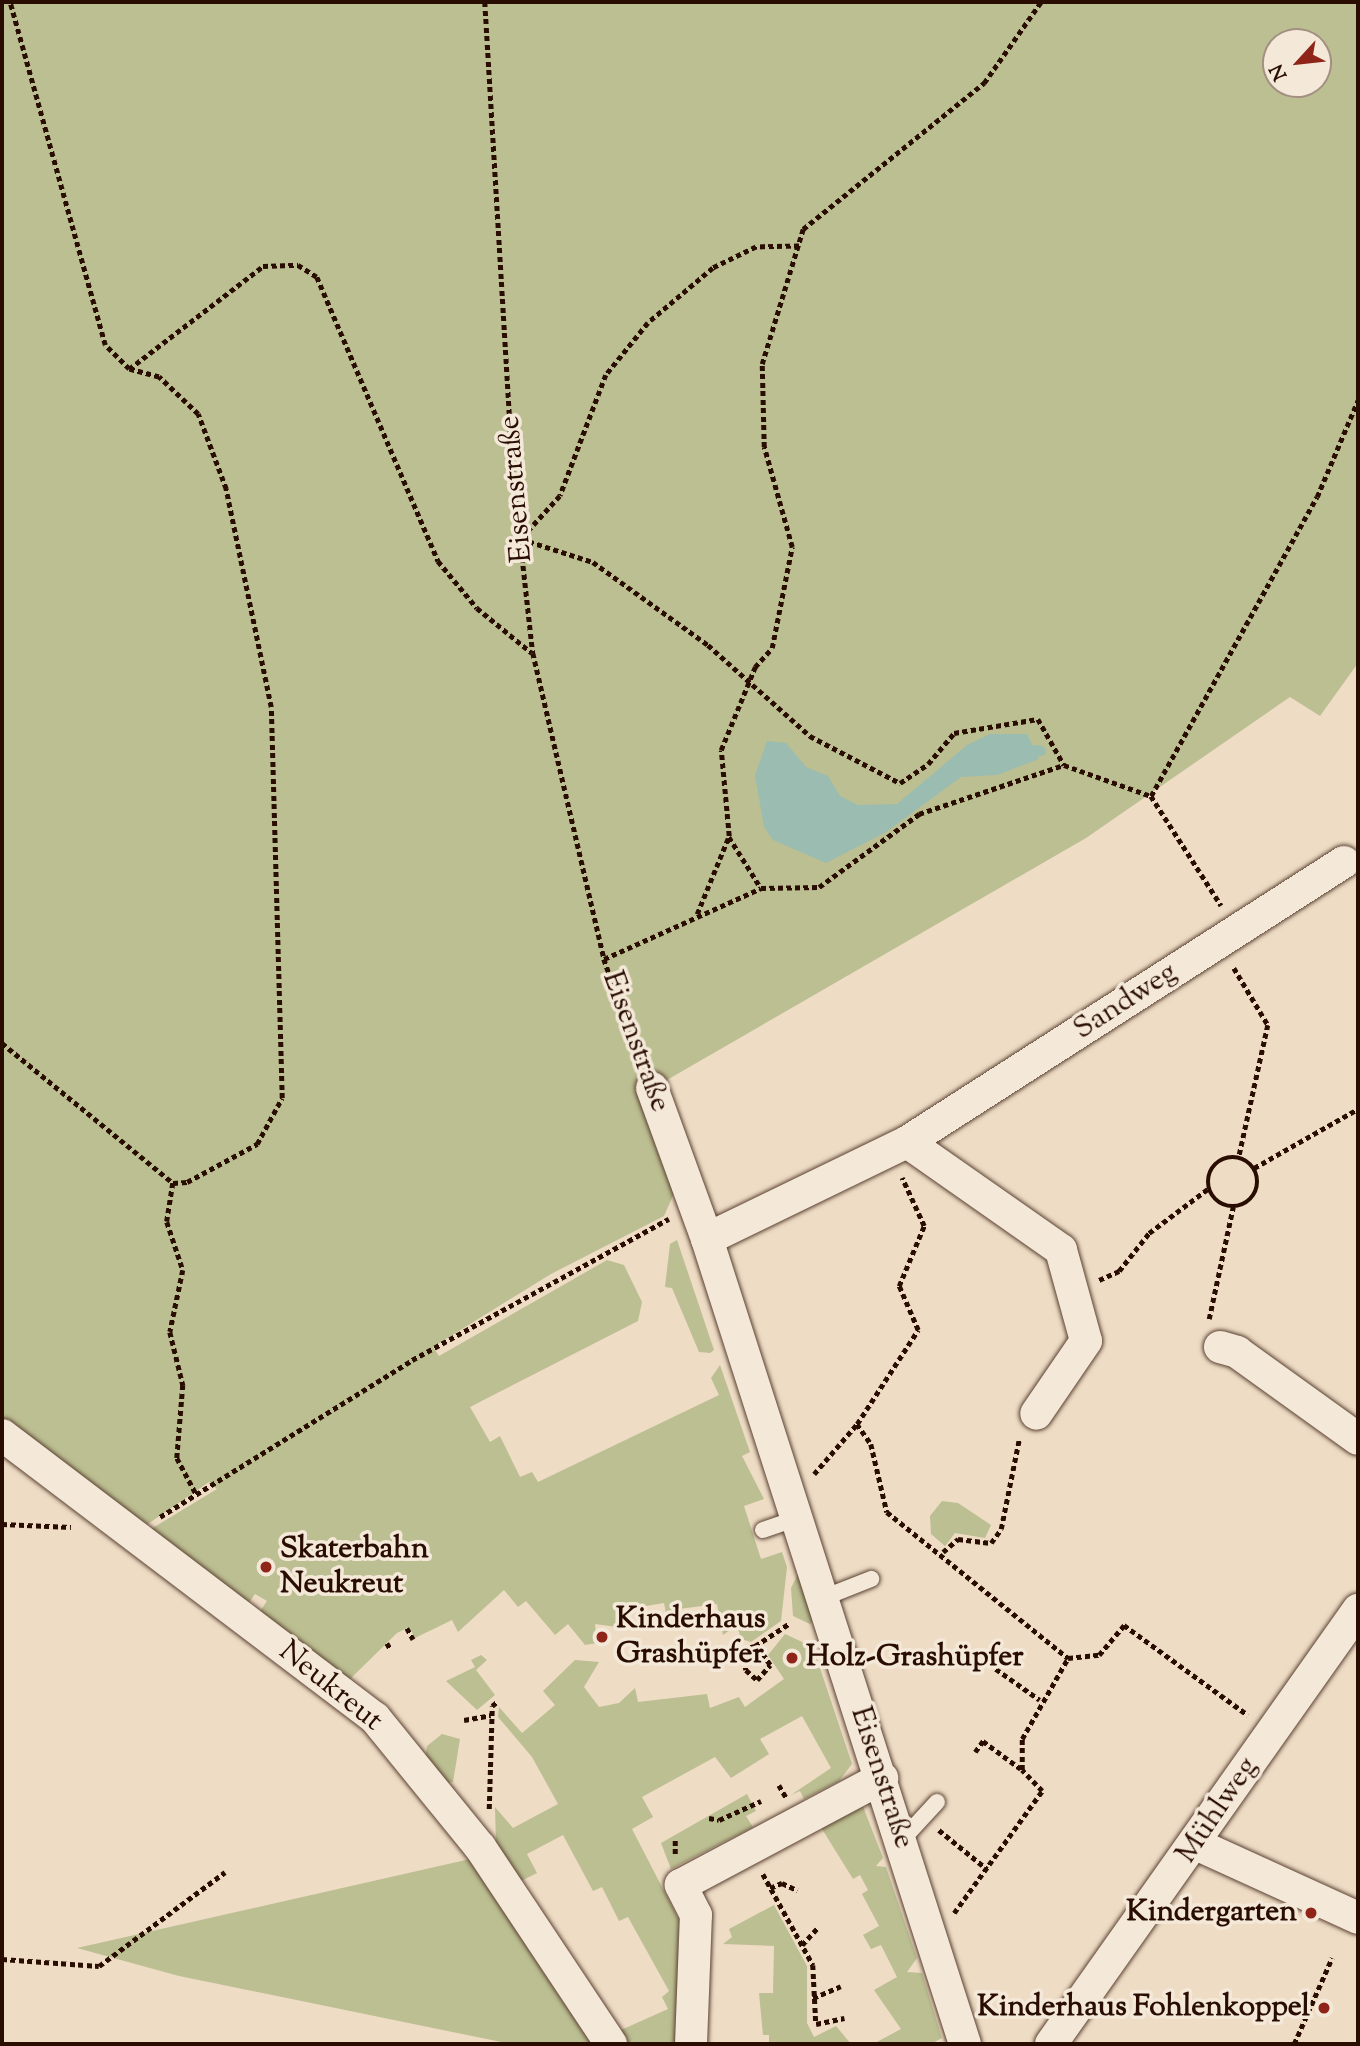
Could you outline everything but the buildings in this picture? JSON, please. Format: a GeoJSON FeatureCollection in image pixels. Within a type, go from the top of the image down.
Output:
{"type":"FeatureCollection","features":[{"type":"Feature","properties":{"kind":"street","name":"Sandweg"},"geometry":{"type":"LineString","coordinates":[[707,1239],[897,1146],[1345,862]]}},
{"type":"Feature","properties":{"kind":"street","name":"Eisenstraße"},"geometry":{"type":"LineString","coordinates":[[652,1088],[707,1239],[882,1778],[965,2044]]}},
{"type":"Feature","properties":{"kind":"street"},"geometry":{"type":"LineString","coordinates":[[897,1146],[1061,1250],[1086,1341],[1035,1414]]}},
{"type":"Feature","properties":{"kind":"street"},"geometry":{"type":"LineString","coordinates":[[1220,1347],[1237,1352],[1358,1439]]}},
{"type":"Feature","properties":{"kind":"street","name":"Neukreut"},"geometry":{"type":"LineString","coordinates":[[2,1435],[129,1537],[375,1718],[480,1847],[611,2044]]}},
{"type":"Feature","properties":{"kind":"street","name":"Mühlweg"},"geometry":{"type":"LineString","coordinates":[[1051,2044],[1198,1845],[1270,1732],[1358,1609]]}},
{"type":"Feature","properties":{"kind":"street"},"geometry":{"type":"LineString","coordinates":[[691,2044],[695,1915],[681,1885],[882,1778]]}},
{"type":"Feature","properties":{"kind":"street"},"geometry":{"type":"LineString","coordinates":[[1198,1845],[1358,1918]]}},
{"type":"Feature","properties":{"kind":"lane"},"geometry":{"type":"LineString","coordinates":[[764,1530],[797,1518]]}},
{"type":"Feature","properties":{"kind":"lane"},"geometry":{"type":"LineString","coordinates":[[823,1598],[871,1579]]}},
{"type":"Feature","properties":{"kind":"lane"},"geometry":{"type":"LineString","coordinates":[[901,1841],[937,1802]]}},
{"type":"Feature","properties":{"kind":"path"},"geometry":{"type":"LineString","coordinates":[[2,1043],[173,1183],[187,1182],[257,1144],[282,1098],[276,786],[271,707],[213,444],[198,414],[159,377],[129,369],[105,345],[10,2]]}},
{"type":"Feature","properties":{"kind":"path","name":"Eisenstraße"},"geometry":{"type":"LineString","coordinates":[[485,2],[521,539],[533,653],[604,959],[652,1088]]}},
{"type":"Feature","properties":{"kind":"path"},"geometry":{"type":"LineString","coordinates":[[761,888],[729,836],[721,750],[747,684],[772,648],[792,547],[764,447],[762,364],[803,229],[984,83],[1041,2]]}},
{"type":"Feature","properties":{"kind":"path"},"geometry":{"type":"LineString","coordinates":[[799,246],[756,247],[713,268],[649,323],[606,375],[560,496],[521,539],[593,562],[708,645],[747,684],[810,736],[900,783],[928,764],[954,733],[1038,719],[1064,765]]}},
{"type":"Feature","properties":{"kind":"path"},"geometry":{"type":"LineString","coordinates":[[129,369],[254,271],[281,263],[317,277],[438,561],[477,608],[533,653]]}},
{"type":"Feature","properties":{"kind":"path"},"geometry":{"type":"LineString","coordinates":[[604,959],[697,914],[761,888],[819,887],[919,814],[1064,765],[1151,796],[1317,498],[1358,400]]}},
{"type":"Feature","properties":{"kind":"path"},"geometry":{"type":"LineString","coordinates":[[697,914],[729,836]]}},
{"type":"Feature","properties":{"kind":"path"},"geometry":{"type":"LineString","coordinates":[[1254,1168],[1358,1109]]}},
{"type":"Feature","properties":{"kind":"path"},"geometry":{"type":"LineString","coordinates":[[787,1489],[811,1478],[857,1424],[919,1323],[899,1286],[924,1226],[897,1146]]}},
{"type":"Feature","properties":{"kind":"path"},"geometry":{"type":"LineString","coordinates":[[1220,1347],[1209,1319],[1233,1207],[1258,1190],[1254,1168],[1241,1158],[1221,1159],[1209,1174],[1209,1188],[1217,1202],[1233,1207]]}},
{"type":"Feature","properties":{"kind":"path"},"geometry":{"type":"LineString","coordinates":[[173,1183],[167,1222],[183,1270],[170,1332],[183,1385],[177,1458],[196,1493]]}},
{"type":"Feature","properties":{"kind":"path"},"geometry":{"type":"LineString","coordinates":[[1072,1291],[1119,1271],[1149,1233],[1209,1188]]}},
{"type":"Feature","properties":{"kind":"path"},"geometry":{"type":"LineString","coordinates":[[2,1524],[129,1537],[412,1360],[675,1216]]}},
{"type":"Feature","properties":{"kind":"path"},"geometry":{"type":"LineString","coordinates":[[943,1552],[958,1539],[991,1543],[1001,1529],[1020,1438],[1035,1414]]}},
{"type":"Feature","properties":{"kind":"path"},"geometry":{"type":"LineString","coordinates":[[857,1424],[871,1444],[887,1512],[943,1552],[979,1590],[1068,1658],[1098,1655],[1124,1625],[1270,1732]]}},
{"type":"Feature","properties":{"kind":"path"},"geometry":{"type":"LineString","coordinates":[[734,1651],[744,1651],[757,1646],[790,1623]]}},
{"type":"Feature","properties":{"kind":"path"},"geometry":{"type":"LineString","coordinates":[[407,1628],[413,1639]]}},
{"type":"Feature","properties":{"kind":"path"},"geometry":{"type":"LineString","coordinates":[[387,1643],[391,1650]]}},
{"type":"Feature","properties":{"kind":"path"},"geometry":{"type":"LineString","coordinates":[[744,1651],[746,1670],[757,1680],[770,1665],[757,1646]]}},
{"type":"Feature","properties":{"kind":"path"},"geometry":{"type":"LineString","coordinates":[[1022,1770],[1022,1739],[1040,1700],[1068,1658]]}},
{"type":"Feature","properties":{"kind":"path"},"geometry":{"type":"LineString","coordinates":[[989,1664],[1040,1700]]}},
{"type":"Feature","properties":{"kind":"path"},"geometry":{"type":"LineString","coordinates":[[489,1816],[491,1715],[498,1701]]}},
{"type":"Feature","properties":{"kind":"path"},"geometry":{"type":"LineString","coordinates":[[464,1720],[491,1715]]}},
{"type":"Feature","properties":{"kind":"path"},"geometry":{"type":"LineString","coordinates":[[954,1914],[1042,1791],[1022,1770],[983,1741],[975,1752]]}},
{"type":"Feature","properties":{"kind":"path"},"geometry":{"type":"LineString","coordinates":[[709,1818],[719,1820],[761,1801]]}},
{"type":"Feature","properties":{"kind":"path"},"geometry":{"type":"LineString","coordinates":[[923,1818],[987,1869]]}},
{"type":"Feature","properties":{"kind":"path"},"geometry":{"type":"LineString","coordinates":[[748,1848],[813,1965],[816,2024],[844,2018]]}},
{"type":"Feature","properties":{"kind":"path"},"geometry":{"type":"LineString","coordinates":[[2,1959],[99,1966],[225,1872]]}},
{"type":"Feature","properties":{"kind":"path"},"geometry":{"type":"LineString","coordinates":[[770,1888],[782,1883],[797,1890]]}},
{"type":"Feature","properties":{"kind":"path"},"geometry":{"type":"LineString","coordinates":[[802,1945],[818,1927]]}},
{"type":"Feature","properties":{"kind":"path"},"geometry":{"type":"LineString","coordinates":[[1294,2044],[1332,1958]]}},
{"type":"Feature","properties":{"kind":"path"},"geometry":{"type":"LineString","coordinates":[[813,1998],[841,1986]]}},
{"type":"Feature","properties":{"kind":"green space"},"geometry":{"type":"Polygon","coordinates":[[[2,2],[1358,2],[1358,663],[1320,716],[1290,697],[1086,838],[653,1088],[683,1173],[664,1216],[551,1274],[433,1347],[439,1356],[607,1260],[624,1265],[642,1302],[638,1321],[470,1407],[490,1442],[500,1436],[520,1477],[532,1472],[538,1482],[719,1395],[711,1378],[720,1365],[750,1452],[742,1456],[764,1499],[744,1506],[761,1559],[782,1552],[787,1567],[781,1621],[751,1642],[741,1639],[737,1625],[723,1635],[717,1604],[679,1609],[680,1616],[667,1618],[664,1603],[628,1609],[631,1629],[595,1624],[597,1643],[585,1645],[568,1624],[555,1635],[526,1601],[518,1607],[504,1590],[458,1632],[452,1620],[415,1638],[409,1627],[397,1633],[347,1682],[257,1616],[267,1601],[255,1594],[244,1610],[146,1532],[217,1489],[209,1482],[129,1537],[2,1435],[2,2]]]}},
{"type":"Feature","properties":{"kind":"green space"},"geometry":{"type":"Polygon","coordinates":[[[677,1240],[714,1350],[710,1353],[699,1352],[672,1288],[665,1287],[670,1244],[677,1240]]]}},
{"type":"Feature","properties":{"kind":"green space"},"geometry":{"type":"Polygon","coordinates":[[[942,1501],[958,1503],[991,1525],[985,1538],[955,1533],[945,1546],[931,1534],[930,1516],[942,1501]]]}},
{"type":"Feature","properties":{"kind":"green space"},"geometry":{"type":"Polygon","coordinates":[[[798,1574],[814,1620],[810,1624],[793,1616],[791,1588],[798,1574]]]}},
{"type":"Feature","properties":{"kind":"green space"},"geometry":{"type":"Polygon","coordinates":[[[785,1634],[813,1647],[852,1764],[839,1781],[804,1799],[800,1791],[791,1795],[831,1768],[802,1716],[760,1739],[769,1754],[731,1778],[715,1757],[642,1797],[653,1817],[632,1829],[679,1920],[676,2044],[629,2044],[621,2030],[668,2009],[662,1997],[669,1991],[628,1917],[619,1921],[602,1887],[593,1891],[563,1835],[527,1854],[537,1873],[521,1881],[496,1844],[495,1807],[513,1828],[558,1804],[532,1757],[498,1717],[499,1707],[522,1733],[555,1705],[543,1691],[575,1660],[599,1662],[584,1687],[599,1707],[619,1703],[635,1688],[638,1702],[707,1694],[710,1708],[739,1697],[745,1707],[784,1679],[768,1655],[785,1634]]]}},
{"type":"Feature","properties":{"kind":"green space"},"geometry":{"type":"Polygon","coordinates":[[[481,1655],[487,1660],[476,1670],[495,1695],[477,1710],[446,1681],[475,1667],[471,1660],[481,1655]]]}},
{"type":"Feature","properties":{"kind":"green space"},"geometry":{"type":"Polygon","coordinates":[[[442,1734],[460,1739],[453,1782],[445,1783],[425,1759],[427,1746],[442,1734]]]}},
{"type":"Feature","properties":{"kind":"green space"},"geometry":{"type":"Polygon","coordinates":[[[747,1794],[756,1811],[746,1816],[753,1827],[671,1869],[661,1843],[747,1794]]]}},
{"type":"Feature","properties":{"kind":"green space"},"geometry":{"type":"Polygon","coordinates":[[[862,1804],[883,1858],[876,1866],[886,1867],[917,1958],[907,1972],[922,1973],[942,2038],[931,2044],[873,2044],[901,2029],[874,1990],[897,1977],[881,1945],[871,1949],[863,1935],[879,1926],[862,1894],[868,1890],[860,1875],[853,1879],[817,1821],[862,1804]]]}},
{"type":"Feature","properties":{"kind":"green space"},"geometry":{"type":"Polygon","coordinates":[[[479,1857],[601,2044],[511,2044],[179,1976],[77,1948],[479,1857]]]}},
{"type":"Feature","properties":{"kind":"green space"},"geometry":{"type":"Polygon","coordinates":[[[774,1905],[807,1966],[807,2023],[814,2037],[836,2026],[851,2044],[769,2044],[769,2035],[763,2035],[759,1993],[773,1993],[774,1946],[723,1944],[732,1937],[729,1929],[774,1905]]]}},
{"type":"Feature","properties":{"kind":"water"},"geometry":{"type":"Polygon","coordinates":[[[990,734],[1027,734],[1039,759],[997,775],[961,777],[886,832],[826,863],[773,840],[764,827],[755,775],[767,741],[786,743],[806,767],[828,776],[840,796],[858,805],[897,804],[967,745],[990,734]]]}},
{"type":"Feature","properties":{"kind":"waterway"},"geometry":{"type":"LineString","coordinates":[[1035,750],[1041,751]]}},
{"type":"Feature","properties":{"kind":"place","name":"Skaterbahn Neukreut"},"geometry":{"type":"Point","coordinates":[266,1567]}},
{"type":"Feature","properties":{"kind":"place","name":"Kinderhaus Grashüpfer"},"geometry":{"type":"Point","coordinates":[602,1637]}},
{"type":"Feature","properties":{"kind":"place","name":"Holz-Grashüpfer"},"geometry":{"type":"Point","coordinates":[792,1658]}},
{"type":"Feature","properties":{"kind":"place","name":"Kindergarten"},"geometry":{"type":"Point","coordinates":[1311,1913]}},
{"type":"Feature","properties":{"kind":"place","name":"Kinderhaus Fohlenkoppel"},"geometry":{"type":"Point","coordinates":[1324,2008]}}]}
